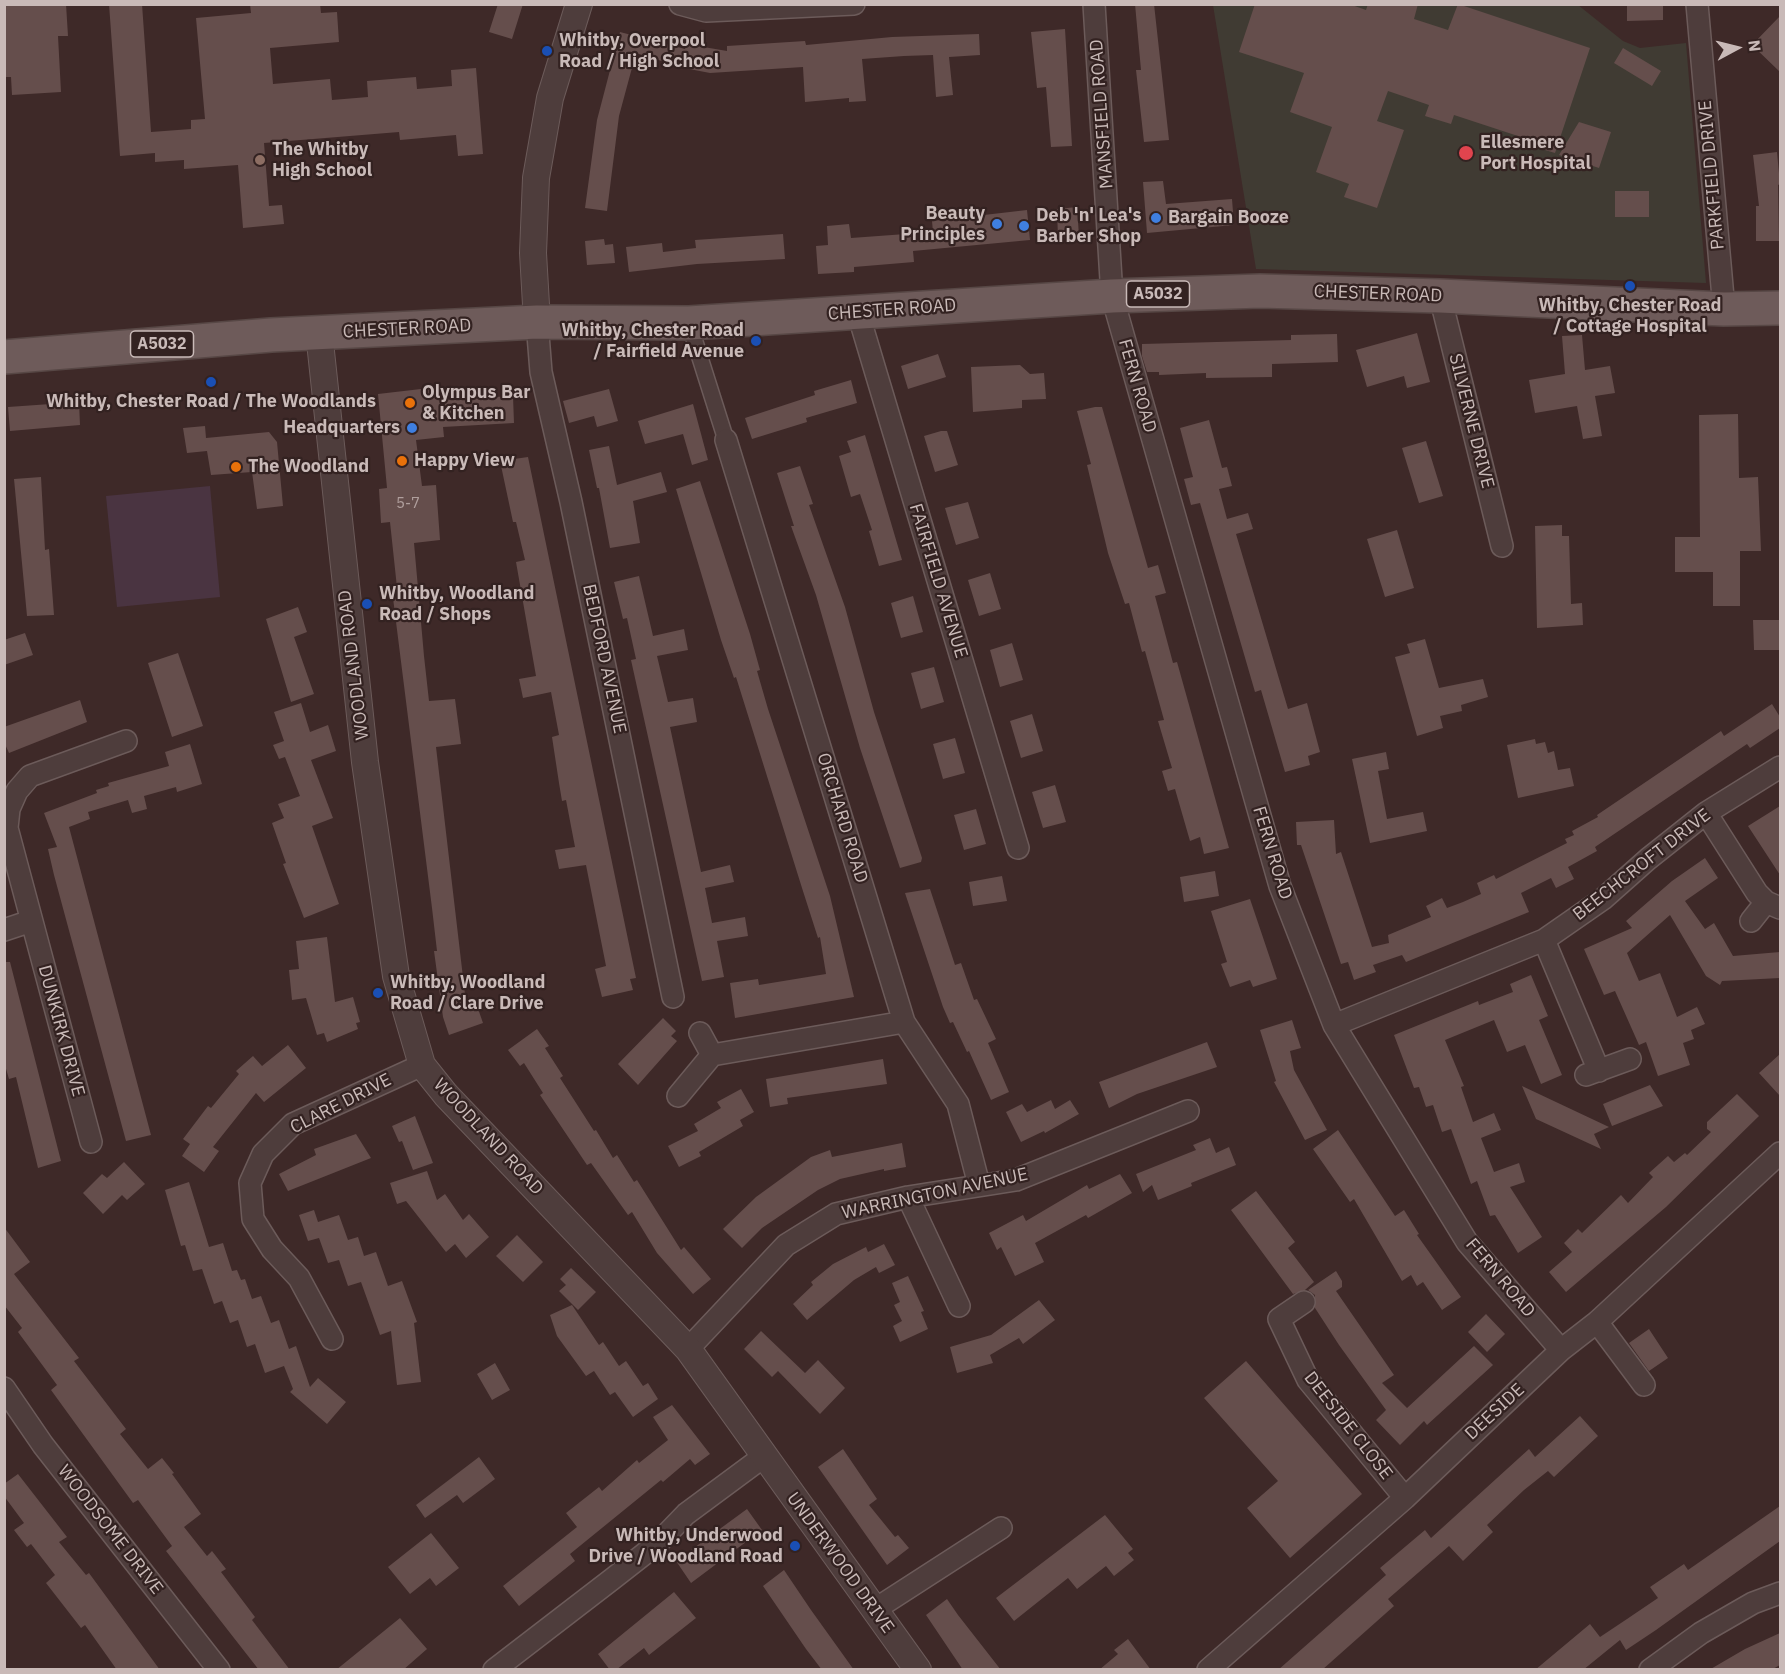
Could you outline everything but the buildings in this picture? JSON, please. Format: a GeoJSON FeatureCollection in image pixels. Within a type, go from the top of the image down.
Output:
{"type":"FeatureCollection","features":[{"type":"Feature","properties":{"kind":"main road","name":"CHESTER ROAD"},"geometry":{"type":"LineString","coordinates":[[4,357],[271,335],[537,322],[689,322],[1112,296],[1274,291],[1724,309],[1780,308]]}},
{"type":"Feature","properties":{"kind":"street"},"geometry":{"type":"LineString","coordinates":[[537,322],[534,253],[536,178],[550,98],[579,4]]}},
{"type":"Feature","properties":{"kind":"street"},"geometry":{"type":"LineString","coordinates":[[681,4],[706,11],[854,4]]}},
{"type":"Feature","properties":{"kind":"street","name":"MANSFIELD ROAD"},"geometry":{"type":"LineString","coordinates":[[1094,4],[1112,296]]}},
{"type":"Feature","properties":{"kind":"street","name":"PARKFIELD DRIVE"},"geometry":{"type":"LineString","coordinates":[[1697,4],[1724,309]]}},
{"type":"Feature","properties":{"kind":"street","name":"FERN ROAD"},"geometry":{"type":"LineString","coordinates":[[1112,296],[1280,886],[1334,1025],[1467,1242],[1561,1350]]}},
{"type":"Feature","properties":{"kind":"street","name":"SILVERNE DRIVE"},"geometry":{"type":"LineString","coordinates":[[1440,296],[1502,546]]}},
{"type":"Feature","properties":{"kind":"street","name":"FAIRFIELD AVENUE"},"geometry":{"type":"LineString","coordinates":[[858,313],[1018,848]]}},
{"type":"Feature","properties":{"kind":"street","name":"BEDFORD AVENUE"},"geometry":{"type":"LineString","coordinates":[[537,322],[541,372],[571,502],[673,997]]}},
{"type":"Feature","properties":{"kind":"street"},"geometry":{"type":"LineString","coordinates":[[689,322],[726,440]]}},
{"type":"Feature","properties":{"kind":"street","name":"WOODLAND ROAD"},"geometry":{"type":"LineString","coordinates":[[319,333],[368,784],[396,976],[422,1065],[446,1095],[688,1350],[763,1457]]}},
{"type":"Feature","properties":{"kind":"street","name":"ORCHARD ROAD"},"geometry":{"type":"LineString","coordinates":[[726,440],[904,1022],[958,1104],[979,1185]]}},
{"type":"Feature","properties":{"kind":"street","name":"DUNKIRK DRIVE"},"geometry":{"type":"LineString","coordinates":[[91,1142],[7,828],[9,809],[17,790],[30,776],[126,741]]}},
{"type":"Feature","properties":{"kind":"street","name":"BEECHCROFT DRIVE"},"geometry":{"type":"LineString","coordinates":[[1334,1025],[1544,940],[1603,899],[1648,859],[1706,813],[1780,767]]}},
{"type":"Feature","properties":{"kind":"street"},"geometry":{"type":"LineString","coordinates":[[1706,813],[1773,905],[1751,921]]}},
{"type":"Feature","properties":{"kind":"street"},"geometry":{"type":"LineString","coordinates":[[4,930],[31,921]]}},
{"type":"Feature","properties":{"kind":"street"},"geometry":{"type":"LineString","coordinates":[[1544,940],[1593,1073],[1630,1059]]}},
{"type":"Feature","properties":{"kind":"street"},"geometry":{"type":"LineString","coordinates":[[678,1096],[712,1055],[904,1022]]}},
{"type":"Feature","properties":{"kind":"street"},"geometry":{"type":"LineString","coordinates":[[700,1033],[712,1055]]}},
{"type":"Feature","properties":{"kind":"street","name":"CLARE DRIVE"},"geometry":{"type":"LineString","coordinates":[[332,1339],[299,1278],[272,1250],[253,1219],[250,1183],[263,1154],[293,1124],[422,1065]]}},
{"type":"Feature","properties":{"kind":"street","name":"WARRINGTON AVENUE"},"geometry":{"type":"LineString","coordinates":[[688,1350],[786,1245],[836,1214],[908,1197],[1027,1176],[1188,1112]]}},
{"type":"Feature","properties":{"kind":"street","name":"DEESIDE"},"geometry":{"type":"LineString","coordinates":[[1208,1670],[1405,1498],[1561,1350],[1597,1322],[1780,1153]]}},
{"type":"Feature","properties":{"kind":"street"},"geometry":{"type":"LineString","coordinates":[[908,1197],[959,1306]]}},
{"type":"Feature","properties":{"kind":"street","name":"DEESIDE CLOSE"},"geometry":{"type":"LineString","coordinates":[[1304,1302],[1274,1312],[1308,1380],[1405,1498]]}},
{"type":"Feature","properties":{"kind":"street"},"geometry":{"type":"LineString","coordinates":[[1597,1322],[1644,1385]]}},
{"type":"Feature","properties":{"kind":"street","name":"WOODSOME DRIVE"},"geometry":{"type":"LineString","coordinates":[[4,1388],[42,1445],[219,1670]]}},
{"type":"Feature","properties":{"kind":"street"},"geometry":{"type":"LineString","coordinates":[[494,1670],[657,1544],[686,1514],[763,1457]]}},
{"type":"Feature","properties":{"kind":"street","name":"UNDERWOOD DRIVE"},"geometry":{"type":"LineString","coordinates":[[763,1457],[918,1670]]}},
{"type":"Feature","properties":{"kind":"street"},"geometry":{"type":"LineString","coordinates":[[874,1610],[1001,1528]]}},
{"type":"Feature","properties":{"kind":"street"},"geometry":{"type":"LineString","coordinates":[[1650,1670],[1701,1633],[1753,1603],[1780,1593]]}},
{"type":"Feature","properties":{"kind":"shaded area","name":"Ellesmere Port Hospital"},"geometry":{"type":"Polygon","coordinates":[[[1213,5],[1578,5],[1623,41],[1640,48],[1686,43],[1706,283],[1256,269],[1213,5]]]}},
{"type":"Feature","properties":{"kind":"shaded area"},"geometry":{"type":"Polygon","coordinates":[[[210,486],[220,597],[117,607],[106,496],[210,486]]]}},
{"type":"Feature","properties":{"kind":"place","name":"Whitby, Overpool Road / High School"},"geometry":{"type":"Point","coordinates":[547,51]}},
{"type":"Feature","properties":{"kind":"place","name":"Ellesmere Port Hospital"},"geometry":{"type":"Point","coordinates":[1466,153]}},
{"type":"Feature","properties":{"kind":"place","name":"The Whitby High School"},"geometry":{"type":"Point","coordinates":[260,160]}},
{"type":"Feature","properties":{"kind":"place","name":"Bargain Booze"},"geometry":{"type":"Point","coordinates":[1156,218]}},
{"type":"Feature","properties":{"kind":"place","name":"Beauty Principles"},"geometry":{"type":"Point","coordinates":[997,224]}},
{"type":"Feature","properties":{"kind":"place","name":"Deb 'n' Lea's Barber Shop"},"geometry":{"type":"Point","coordinates":[1024,226]}},
{"type":"Feature","properties":{"kind":"place","name":"Whitby, Chester Road / Cottage Hospital"},"geometry":{"type":"Point","coordinates":[1630,286]}},
{"type":"Feature","properties":{"kind":"place","name":"Whitby, Chester Road / Fairfield Avenue"},"geometry":{"type":"Point","coordinates":[756,341]}},
{"type":"Feature","properties":{"kind":"place","name":"Whitby, Chester Road / The Woodlands"},"geometry":{"type":"Point","coordinates":[211,382]}},
{"type":"Feature","properties":{"kind":"place","name":"Olympus Bar & Kitchen"},"geometry":{"type":"Point","coordinates":[410,403]}},
{"type":"Feature","properties":{"kind":"place","name":"Headquarters"},"geometry":{"type":"Point","coordinates":[412,428]}},
{"type":"Feature","properties":{"kind":"place","name":"Happy View"},"geometry":{"type":"Point","coordinates":[402,461]}},
{"type":"Feature","properties":{"kind":"place","name":"The Woodland"},"geometry":{"type":"Point","coordinates":[236,467]}},
{"type":"Feature","properties":{"kind":"place","name":"Whitby, Woodland Road / Shops"},"geometry":{"type":"Point","coordinates":[367,604]}},
{"type":"Feature","properties":{"kind":"place","name":"Whitby, Woodland Road / Clare Drive"},"geometry":{"type":"Point","coordinates":[378,993]}},
{"type":"Feature","properties":{"kind":"place","name":"Whitby, Underwood Drive / Woodland Road"},"geometry":{"type":"Point","coordinates":[795,1546]}}]}
